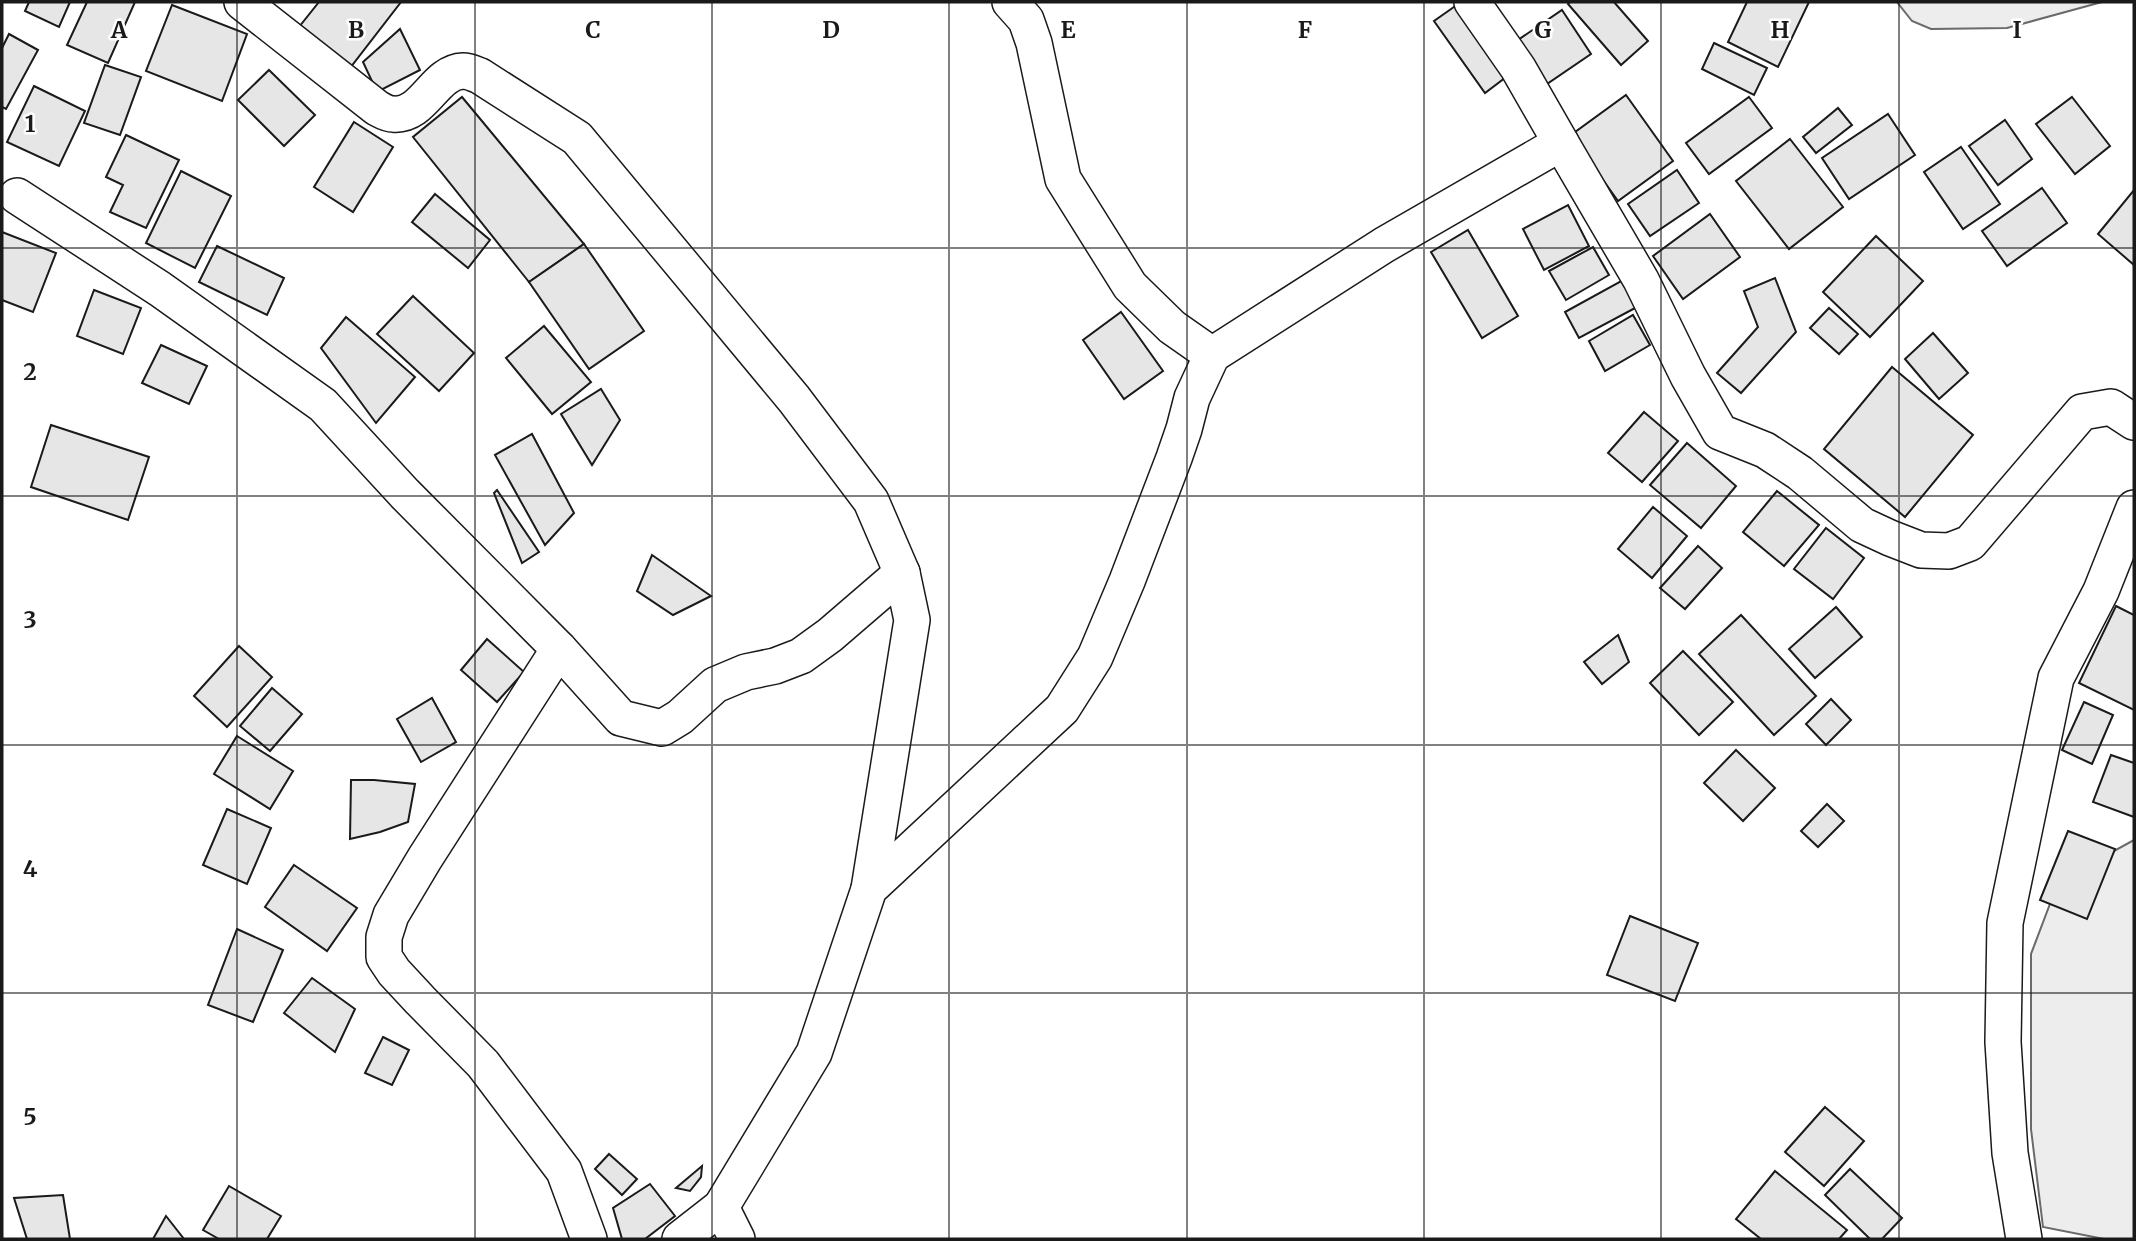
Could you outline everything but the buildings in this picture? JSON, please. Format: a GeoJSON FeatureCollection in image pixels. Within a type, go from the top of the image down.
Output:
{"type":"FeatureCollection","features":[{"type":"Feature","properties":{"kind":"street"},"geometry":{"type":"LineString","coordinates":[[242,2],[377,108],[391,115],[405,113],[449,75],[465,71],[480,76],[577,138],[794,399],[871,501],[902,573],[912,620],[869,889],[814,1053],[720,1207],[680,1239]]}},
{"type":"Feature","properties":{"kind":"street"},"geometry":{"type":"LineString","coordinates":[[1010,2],[1026,20],[1034,43],[1063,179],[1130,286],[1172,327],[1212,355]]}},
{"type":"Feature","properties":{"kind":"street"},"geometry":{"type":"LineString","coordinates":[[1472,2],[1518,68],[1641,280],[1688,376],[1720,432],[1765,450],[1800,473],[1862,525],[1921,550],[1949,551],[1969,543],[2082,412],[2111,407],[2134,422]]}},
{"type":"Feature","properties":{"kind":"street"},"geometry":{"type":"LineString","coordinates":[[869,889],[1062,709],[1095,657],[1128,581],[1181,439],[1192,398],[1212,355],[1384,246],[1561,143]]}},
{"type":"Feature","properties":{"kind":"street"},"geometry":{"type":"LineString","coordinates":[[17,196],[160,289],[323,405],[405,494],[559,649],[621,718],[647,726],[662,727],[680,717],[715,685],[746,672],[775,666],[801,656],[830,635],[902,573]]}},
{"type":"Feature","properties":{"kind":"street"},"geometry":{"type":"LineString","coordinates":[[2024,1239],[2010,1153],[2003,1042],[2005,923],[2056,678],[2101,591],[2134,508]]}},
{"type":"Feature","properties":{"kind":"street"},"geometry":{"type":"LineString","coordinates":[[559,649],[391,915],[384,937],[384,957],[394,972],[483,1064],[564,1171],[589,1239]]}},
{"type":"Feature","properties":{"kind":"street"},"geometry":{"type":"LineString","coordinates":[[720,1207],[737,1239]]}},
{"type":"Feature","properties":{"kind":"shaded area"},"geometry":{"type":"Polygon","coordinates":[[[1897,2],[2102,2],[2007,28],[1931,29],[1912,21],[1897,2]]]}},
{"type":"Feature","properties":{"kind":"shaded area"},"geometry":{"type":"Polygon","coordinates":[[[2134,840],[2134,1239],[2104,1239],[2043,1227],[2031,1129],[2031,954],[2056,888],[2070,875],[2134,840]]]}}]}
